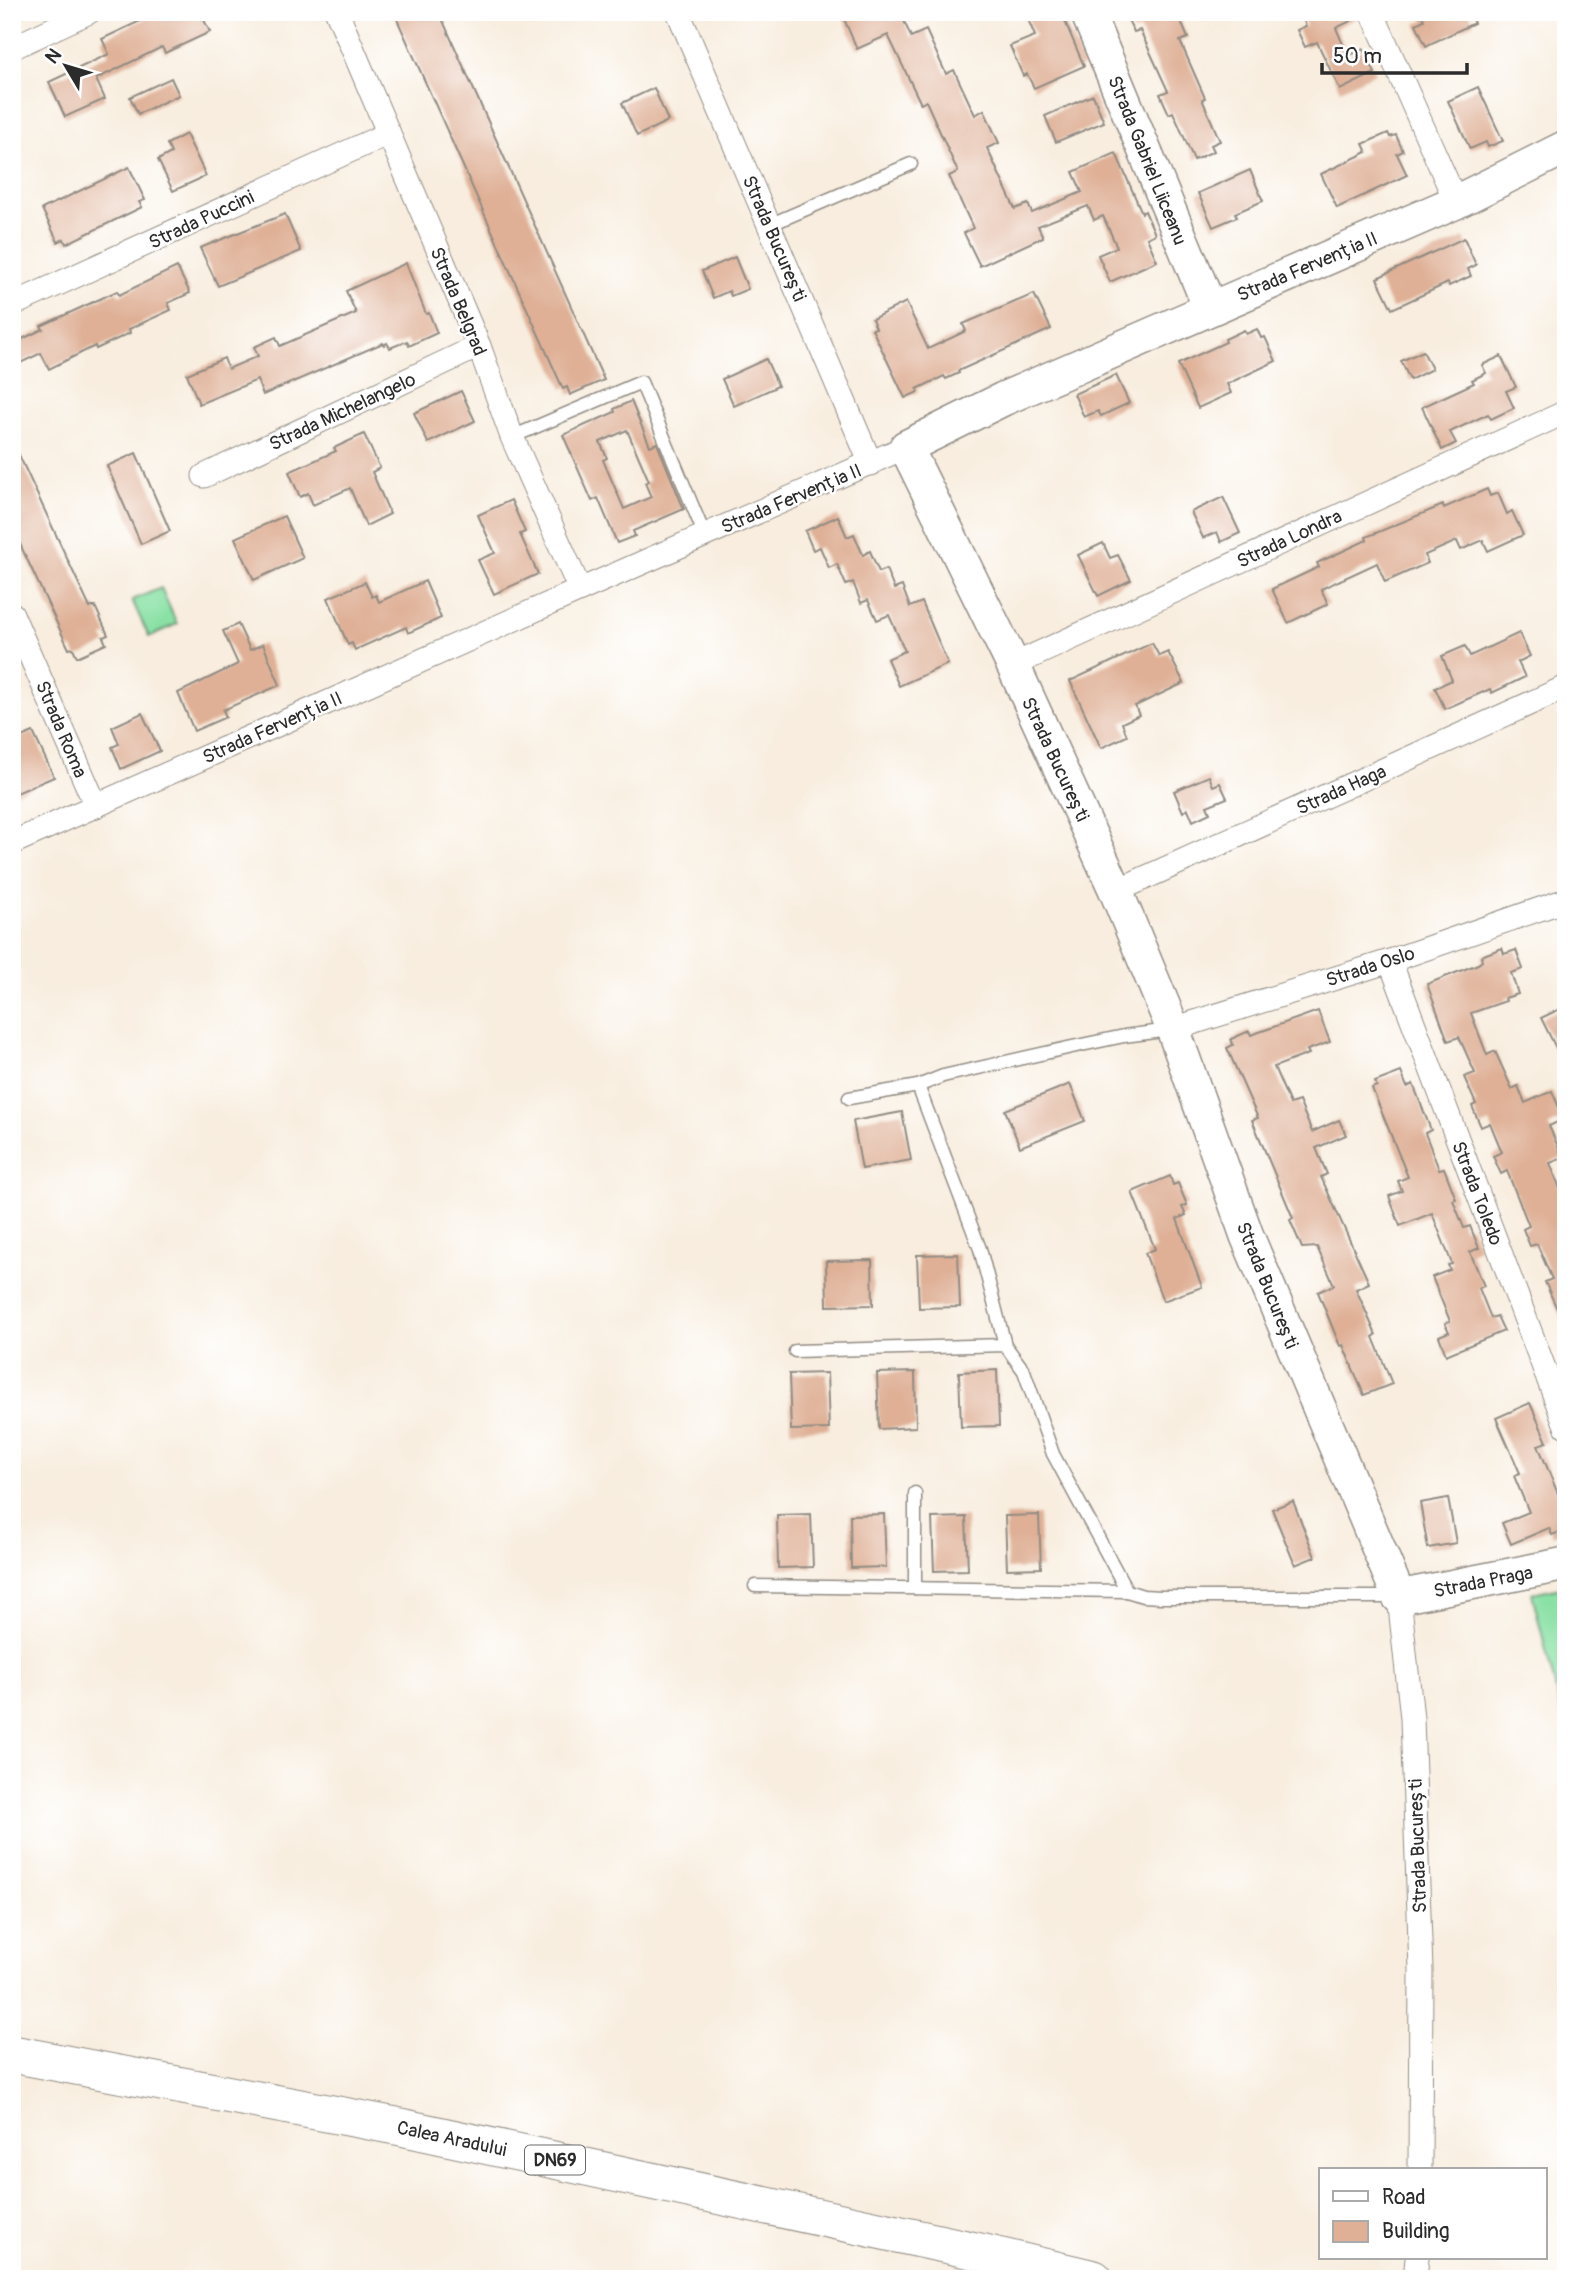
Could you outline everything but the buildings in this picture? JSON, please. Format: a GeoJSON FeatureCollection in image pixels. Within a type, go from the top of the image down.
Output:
{"type":"FeatureCollection","features":[{"type":"Feature","properties":{"kind":"main road","name":"Calea Aradului"},"geometry":{"type":"LineString","coordinates":[[12,2054],[396,2126],[1094,2279]]}},
{"type":"Feature","properties":{"kind":"street"},"geometry":{"type":"LineString","coordinates":[[14,47],[89,12]]}},
{"type":"Feature","properties":{"kind":"street","name":"Strada Belgrad"},"geometry":{"type":"LineString","coordinates":[[337,12],[479,346],[512,437],[580,590]]}},
{"type":"Feature","properties":{"kind":"street","name":"Strada București"},"geometry":{"type":"LineString","coordinates":[[678,12],[871,464]]}},
{"type":"Feature","properties":{"kind":"street","name":"Strada Gabriel Liiceanu"},"geometry":{"type":"LineString","coordinates":[[1087,12],[1210,308]]}},
{"type":"Feature","properties":{"kind":"street"},"geometry":{"type":"LineString","coordinates":[[1372,12],[1456,202]]}},
{"type":"Feature","properties":{"kind":"street","name":"Strada Puccini"},"geometry":{"type":"LineString","coordinates":[[12,305],[389,133]]}},
{"type":"Feature","properties":{"kind":"street","name":"Strada Fervenția II"},"geometry":{"type":"LineString","coordinates":[[12,843],[580,590],[871,464],[1003,399],[1456,202],[1566,147]]}},
{"type":"Feature","properties":{"kind":"street","name":"Strada Michelangelo"},"geometry":{"type":"LineString","coordinates":[[204,476],[479,346]]}},
{"type":"Feature","properties":{"kind":"street","name":"Strada Londra"},"geometry":{"type":"LineString","coordinates":[[1013,665],[1566,412]]}},
{"type":"Feature","properties":{"kind":"street","name":"Strada București"},"geometry":{"type":"LineString","coordinates":[[906,447],[1013,665],[1116,891],[1173,1029],[1247,1236],[1399,1597],[1412,1718],[1420,1942],[1420,2168]]}},
{"type":"Feature","properties":{"kind":"street","name":"Strada Roma"},"geometry":{"type":"LineString","coordinates":[[12,614],[96,806]]}},
{"type":"Feature","properties":{"kind":"street","name":"Strada Haga"},"geometry":{"type":"LineString","coordinates":[[1116,891],[1566,687]]}},
{"type":"Feature","properties":{"kind":"street","name":"Strada Oslo"},"geometry":{"type":"LineString","coordinates":[[1173,1029],[1390,961],[1566,900]]}},
{"type":"Feature","properties":{"kind":"street","name":"Strada Toledo"},"geometry":{"type":"LineString","coordinates":[[1390,961],[1566,1426]]}},
{"type":"Feature","properties":{"kind":"street","name":"Strada Praga"},"geometry":{"type":"LineString","coordinates":[[1399,1597],[1566,1564]]}},
{"type":"Feature","properties":{"kind":"street"},"geometry":{"type":"LineString","coordinates":[[1415,2279],[1417,2260]]}},
{"type":"Feature","properties":{"kind":"lane"},"geometry":{"type":"LineString","coordinates":[[769,225],[911,164]]}},
{"type":"Feature","properties":{"kind":"lane"},"geometry":{"type":"LineString","coordinates":[[512,437],[640,382],[705,536]]}},
{"type":"Feature","properties":{"kind":"lane"},"geometry":{"type":"LineString","coordinates":[[849,1098],[918,1086],[943,1076],[1124,1036],[1173,1029]]}},
{"type":"Feature","properties":{"kind":"lane"},"geometry":{"type":"LineString","coordinates":[[918,1086],[980,1249],[1005,1345],[1024,1371],[1053,1454],[1127,1591]]}},
{"type":"Feature","properties":{"kind":"lane"},"geometry":{"type":"LineString","coordinates":[[794,1351],[1005,1345]]}},
{"type":"Feature","properties":{"kind":"lane"},"geometry":{"type":"LineString","coordinates":[[915,1493],[915,1588]]}},
{"type":"Feature","properties":{"kind":"lane"},"geometry":{"type":"LineString","coordinates":[[755,1586],[1127,1591],[1143,1596],[1161,1597],[1399,1597]]}},
{"type":"Feature","properties":{"kind":"green space"},"geometry":{"type":"Polygon","coordinates":[[[161,588],[177,624],[149,637],[132,600],[161,588]]]}},
{"type":"Feature","properties":{"kind":"green space"},"geometry":{"type":"Polygon","coordinates":[[[1566,1586],[1566,1732],[1532,1593],[1566,1586]]]}}]}
